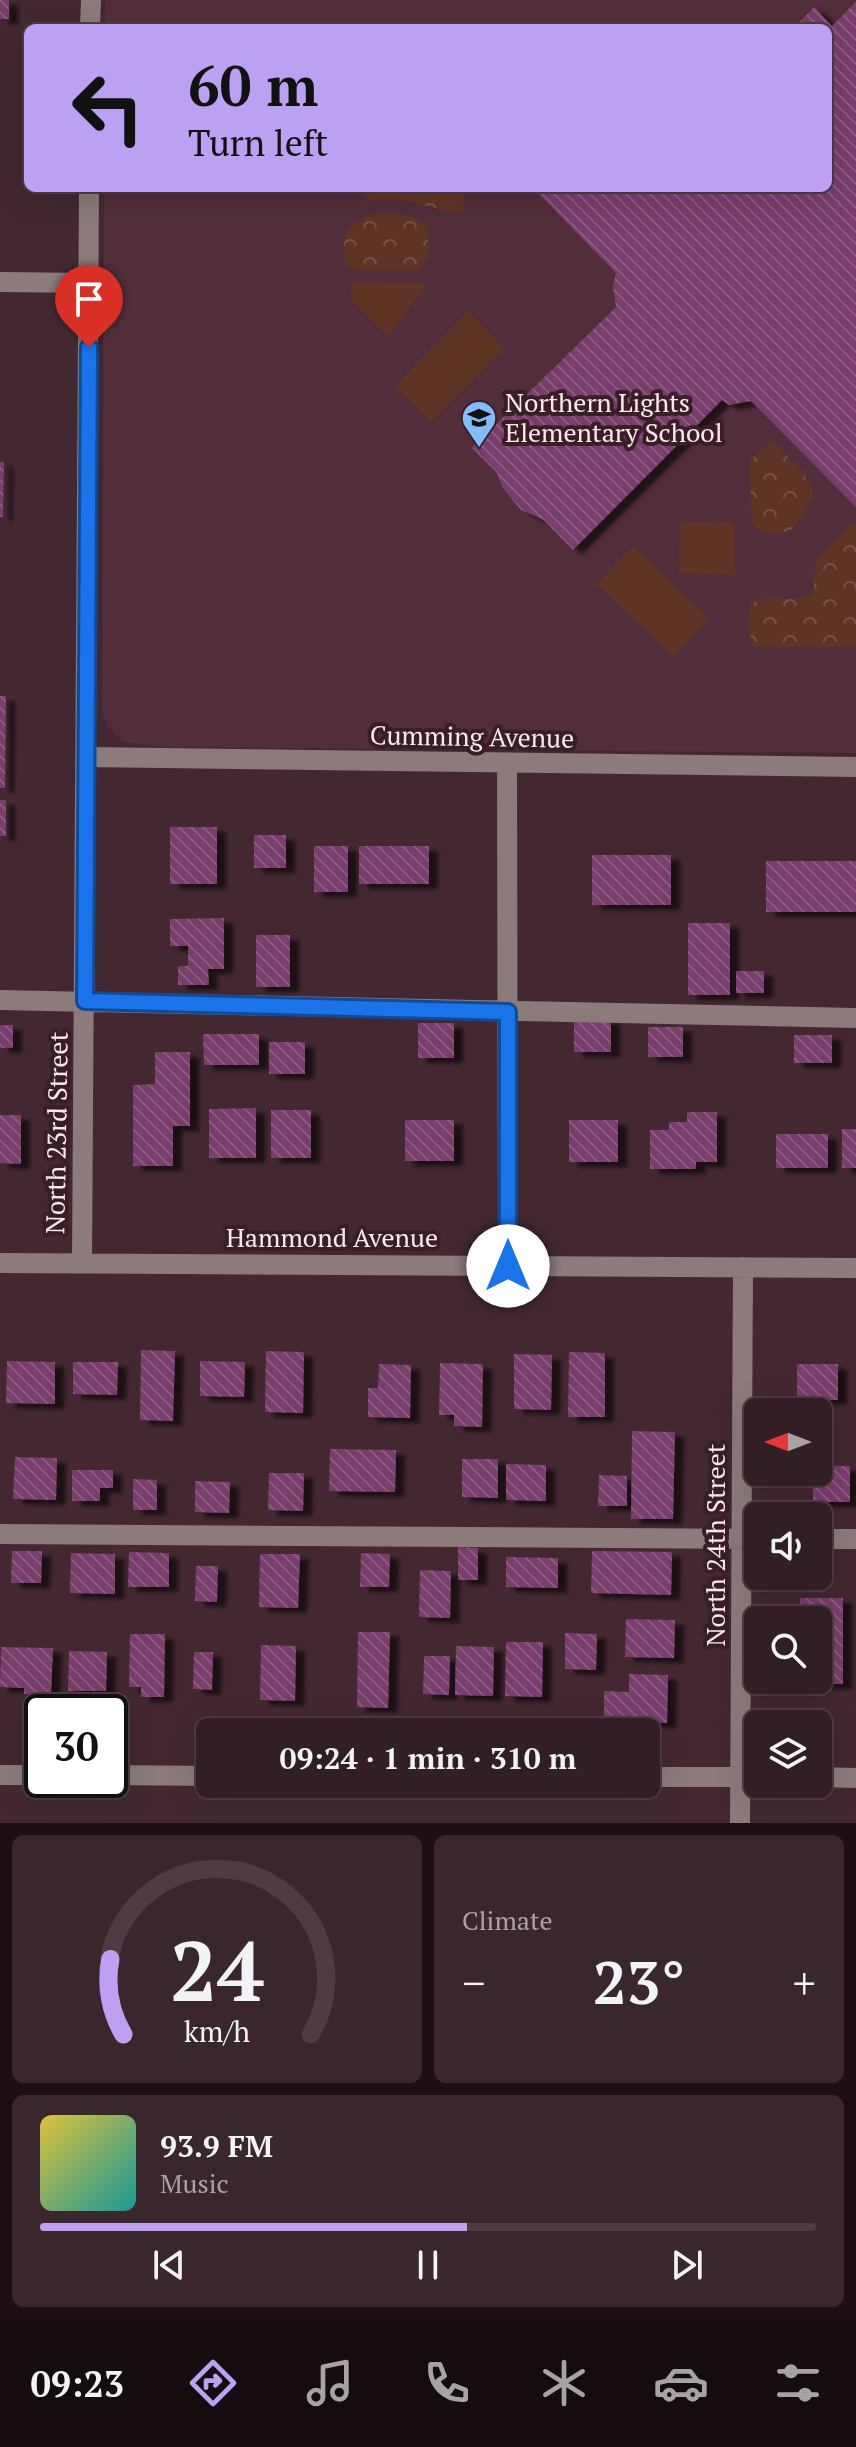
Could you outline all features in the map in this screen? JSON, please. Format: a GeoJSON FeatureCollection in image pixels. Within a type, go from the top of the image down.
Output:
{"type":"FeatureCollection","features":[{"type":"Feature","properties":{"kind":"street"},"geometry":{"type":"LineString","coordinates":[[90,24],[91,0]]}},
{"type":"Feature","properties":{"kind":"street","name":"North 23rd Street"},"geometry":{"type":"LineString","coordinates":[[82,1263],[89,192]]}},
{"type":"Feature","properties":{"kind":"street"},"geometry":{"type":"LineString","coordinates":[[0,282],[89,283]]}},
{"type":"Feature","properties":{"kind":"street","name":"Cumming Avenue"},"geometry":{"type":"LineString","coordinates":[[87,757],[856,767]]}},
{"type":"Feature","properties":{"kind":"street"},"geometry":{"type":"LineString","coordinates":[[507,764],[508,1266]]}},
{"type":"Feature","properties":{"kind":"street"},"geometry":{"type":"LineString","coordinates":[[0,1000],[856,1018]]}},
{"type":"Feature","properties":{"kind":"street","name":"Hammond Avenue"},"geometry":{"type":"LineString","coordinates":[[0,1263],[856,1268]]}},
{"type":"Feature","properties":{"kind":"street","name":"North 24th Street"},"geometry":{"type":"LineString","coordinates":[[743,1267],[749,1502]]}},
{"type":"Feature","properties":{"kind":"street"},"geometry":{"type":"LineString","coordinates":[[0,1534],[744,1539]]}},
{"type":"Feature","properties":{"kind":"street"},"geometry":{"type":"LineString","coordinates":[[832,1539],[856,1539]]}},
{"type":"Feature","properties":{"kind":"street","name":"North 24th Street"},"geometry":{"type":"LineString","coordinates":[[749,1710],[750,1590]]}},
{"type":"Feature","properties":{"kind":"street"},"geometry":{"type":"LineString","coordinates":[[0,1775],[24,1775]]}},
{"type":"Feature","properties":{"kind":"street"},"geometry":{"type":"LineString","coordinates":[[128,1775],[196,1776]]}},
{"type":"Feature","properties":{"kind":"street"},"geometry":{"type":"LineString","coordinates":[[660,1777],[744,1777]]}},
{"type":"Feature","properties":{"kind":"street"},"geometry":{"type":"LineString","coordinates":[[832,1777],[856,1778]]}},
{"type":"Feature","properties":{"kind":"street","name":"North 24th Street"},"geometry":{"type":"LineString","coordinates":[[740,1823],[745,1798]]}},
{"type":"Feature","properties":{"kind":"shaded area","name":"Northern Lights Elementary School"},"geometry":{"type":"Polygon","coordinates":[[[105,0],[856,0],[856,753],[165,747],[123,742],[108,727],[102,710],[104,192],[832,192],[832,24],[105,24],[105,0]]]}},
{"type":"Feature","properties":{"kind":"green space"},"geometry":{"type":"Polygon","coordinates":[[[366,192],[463,192],[463,213],[404,200],[367,201],[366,192]]]}},
{"type":"Feature","properties":{"kind":"green space"},"geometry":{"type":"Polygon","coordinates":[[[380,212],[412,216],[427,226],[427,257],[416,271],[362,271],[345,263],[344,242],[349,228],[360,219],[380,212]]]}},
{"type":"Feature","properties":{"kind":"green space"},"geometry":{"type":"Polygon","coordinates":[[[352,282],[428,283],[388,336],[351,299],[352,282]]]}},
{"type":"Feature","properties":{"kind":"green space"},"geometry":{"type":"Polygon","coordinates":[[[468,311],[504,348],[431,422],[395,386],[468,311]]]}},
{"type":"Feature","properties":{"kind":"green space"},"geometry":{"type":"Polygon","coordinates":[[[772,441],[802,471],[813,489],[808,506],[791,531],[774,534],[758,531],[753,524],[751,511],[750,460],[772,441]]]}},
{"type":"Feature","properties":{"kind":"green space"},"geometry":{"type":"Polygon","coordinates":[[[680,521],[734,522],[735,575],[679,573],[680,521]]]}},
{"type":"Feature","properties":{"kind":"green space"},"geometry":{"type":"Polygon","coordinates":[[[852,523],[856,527],[856,647],[756,647],[752,644],[748,626],[750,604],[757,600],[798,599],[813,594],[816,561],[852,523]]]}},
{"type":"Feature","properties":{"kind":"green space"},"geometry":{"type":"Polygon","coordinates":[[[633,546],[709,619],[673,657],[597,584],[633,546]]]}},
{"type":"Feature","properties":{"kind":"building"},"geometry":{"type":"Polygon","coordinates":[[[0,0],[9,0],[9,19],[0,19],[0,0]]]}},
{"type":"Feature","properties":{"kind":"building"},"geometry":{"type":"Polygon","coordinates":[[[856,2],[856,507],[751,401],[729,405],[722,400],[573,550],[544,520],[521,510],[502,487],[497,473],[472,448],[616,307],[613,286],[616,273],[537,192],[832,192],[832,26],[856,2]]]}},
{"type":"Feature","properties":{"kind":"building"},"geometry":{"type":"Polygon","coordinates":[[[814,7],[830,24],[798,24],[814,7]]]}},
{"type":"Feature","properties":{"kind":"building"},"geometry":{"type":"Polygon","coordinates":[[[0,462],[4,462],[3,517],[0,517],[0,462]]]}},
{"type":"Feature","properties":{"kind":"building"},"geometry":{"type":"Polygon","coordinates":[[[0,696],[6,696],[5,788],[0,788],[0,696]]]}},
{"type":"Feature","properties":{"kind":"building"},"geometry":{"type":"Polygon","coordinates":[[[0,800],[6,800],[6,836],[0,836],[0,800]]]}},
{"type":"Feature","properties":{"kind":"building"},"geometry":{"type":"Polygon","coordinates":[[[170,827],[217,827],[217,884],[170,884],[170,827]]]}},
{"type":"Feature","properties":{"kind":"building"},"geometry":{"type":"Polygon","coordinates":[[[254,835],[286,835],[286,868],[254,868],[254,835]]]}},
{"type":"Feature","properties":{"kind":"building"},"geometry":{"type":"Polygon","coordinates":[[[314,846],[348,846],[348,892],[314,892],[314,846]]]}},
{"type":"Feature","properties":{"kind":"building"},"geometry":{"type":"Polygon","coordinates":[[[359,846],[429,846],[429,884],[359,884],[359,846]]]}},
{"type":"Feature","properties":{"kind":"building"},"geometry":{"type":"Polygon","coordinates":[[[592,855],[671,855],[671,905],[592,905],[592,855]]]}},
{"type":"Feature","properties":{"kind":"building"},"geometry":{"type":"Polygon","coordinates":[[[766,861],[856,861],[856,912],[766,912],[766,861]]]}},
{"type":"Feature","properties":{"kind":"building"},"geometry":{"type":"Polygon","coordinates":[[[224,918],[224,969],[208,969],[209,985],[178,985],[178,966],[188,966],[188,946],[170,946],[170,919],[224,918]]]}},
{"type":"Feature","properties":{"kind":"building"},"geometry":{"type":"Polygon","coordinates":[[[688,923],[730,923],[730,995],[688,995],[688,923]]]}},
{"type":"Feature","properties":{"kind":"building"},"geometry":{"type":"Polygon","coordinates":[[[256,935],[290,935],[290,987],[256,987],[256,935]]]}},
{"type":"Feature","properties":{"kind":"building"},"geometry":{"type":"Polygon","coordinates":[[[736,971],[764,971],[764,993],[736,993],[736,971]]]}},
{"type":"Feature","properties":{"kind":"building"},"geometry":{"type":"Polygon","coordinates":[[[574,1019],[611,1019],[611,1052],[574,1052],[574,1019]]]}},
{"type":"Feature","properties":{"kind":"building"},"geometry":{"type":"Polygon","coordinates":[[[418,1023],[454,1023],[454,1058],[418,1058],[418,1023]]]}},
{"type":"Feature","properties":{"kind":"building"},"geometry":{"type":"Polygon","coordinates":[[[0,1025],[13,1025],[13,1048],[0,1048],[0,1025]]]}},
{"type":"Feature","properties":{"kind":"building"},"geometry":{"type":"Polygon","coordinates":[[[648,1027],[683,1027],[683,1057],[648,1057],[648,1027]]]}},
{"type":"Feature","properties":{"kind":"building"},"geometry":{"type":"Polygon","coordinates":[[[203,1034],[259,1034],[259,1065],[204,1065],[203,1034]]]}},
{"type":"Feature","properties":{"kind":"building"},"geometry":{"type":"Polygon","coordinates":[[[794,1035],[832,1035],[832,1063],[794,1063],[794,1035]]]}},
{"type":"Feature","properties":{"kind":"building"},"geometry":{"type":"Polygon","coordinates":[[[269,1042],[305,1042],[305,1074],[269,1074],[269,1042]]]}},
{"type":"Feature","properties":{"kind":"building"},"geometry":{"type":"Polygon","coordinates":[[[155,1052],[190,1052],[190,1126],[173,1126],[173,1166],[133,1166],[133,1085],[155,1084],[155,1052]]]}},
{"type":"Feature","properties":{"kind":"building"},"geometry":{"type":"Polygon","coordinates":[[[256,1108],[256,1158],[209,1158],[209,1109],[256,1108]]]}},
{"type":"Feature","properties":{"kind":"building"},"geometry":{"type":"Polygon","coordinates":[[[271,1110],[311,1110],[311,1158],[271,1158],[271,1110]]]}},
{"type":"Feature","properties":{"kind":"building"},"geometry":{"type":"Polygon","coordinates":[[[687,1112],[717,1112],[717,1162],[696,1162],[696,1169],[650,1169],[650,1130],[669,1130],[669,1122],[687,1122],[687,1112]]]}},
{"type":"Feature","properties":{"kind":"building"},"geometry":{"type":"Polygon","coordinates":[[[0,1115],[21,1115],[21,1164],[0,1163],[0,1115]]]}},
{"type":"Feature","properties":{"kind":"building"},"geometry":{"type":"Polygon","coordinates":[[[405,1120],[454,1120],[454,1161],[405,1161],[405,1120]]]}},
{"type":"Feature","properties":{"kind":"building"},"geometry":{"type":"Polygon","coordinates":[[[569,1120],[618,1120],[618,1162],[569,1162],[569,1120]]]}},
{"type":"Feature","properties":{"kind":"building"},"geometry":{"type":"Polygon","coordinates":[[[842,1129],[856,1129],[856,1168],[842,1168],[842,1129]]]}},
{"type":"Feature","properties":{"kind":"building"},"geometry":{"type":"Polygon","coordinates":[[[776,1134],[828,1134],[828,1168],[776,1168],[776,1134]]]}},
{"type":"Feature","properties":{"kind":"building"},"geometry":{"type":"Polygon","coordinates":[[[141,1350],[175,1351],[173,1421],[140,1420],[141,1350]]]}},
{"type":"Feature","properties":{"kind":"building"},"geometry":{"type":"Polygon","coordinates":[[[266,1351],[304,1352],[303,1413],[265,1412],[266,1351]]]}},
{"type":"Feature","properties":{"kind":"building"},"geometry":{"type":"Polygon","coordinates":[[[569,1352],[605,1353],[605,1417],[568,1417],[569,1352]]]}},
{"type":"Feature","properties":{"kind":"building"},"geometry":{"type":"Polygon","coordinates":[[[514,1354],[552,1355],[551,1410],[514,1409],[514,1354]]]}},
{"type":"Feature","properties":{"kind":"building"},"geometry":{"type":"Polygon","coordinates":[[[7,1361],[55,1362],[55,1404],[6,1403],[7,1361]]]}},
{"type":"Feature","properties":{"kind":"building"},"geometry":{"type":"Polygon","coordinates":[[[200,1361],[245,1362],[244,1397],[200,1396],[200,1361]]]}},
{"type":"Feature","properties":{"kind":"building"},"geometry":{"type":"Polygon","coordinates":[[[73,1362],[118,1362],[117,1395],[73,1394],[73,1362]]]}},
{"type":"Feature","properties":{"kind":"building"},"geometry":{"type":"Polygon","coordinates":[[[440,1363],[483,1364],[482,1427],[454,1426],[454,1415],[439,1415],[440,1363]]]}},
{"type":"Feature","properties":{"kind":"building"},"geometry":{"type":"Polygon","coordinates":[[[379,1364],[411,1365],[410,1418],[368,1417],[368,1388],[378,1388],[379,1364]]]}},
{"type":"Feature","properties":{"kind":"building"},"geometry":{"type":"Polygon","coordinates":[[[797,1364],[838,1364],[838,1400],[797,1398],[797,1364]]]}},
{"type":"Feature","properties":{"kind":"building"},"geometry":{"type":"Polygon","coordinates":[[[632,1431],[675,1432],[673,1519],[631,1519],[632,1431]]]}},
{"type":"Feature","properties":{"kind":"building"},"geometry":{"type":"Polygon","coordinates":[[[330,1449],[396,1450],[395,1492],[329,1491],[330,1449]]]}},
{"type":"Feature","properties":{"kind":"building"},"geometry":{"type":"Polygon","coordinates":[[[15,1457],[57,1458],[56,1500],[13,1499],[15,1457]]]}},
{"type":"Feature","properties":{"kind":"building"},"geometry":{"type":"Polygon","coordinates":[[[462,1459],[498,1459],[498,1498],[462,1497],[462,1459]]]}},
{"type":"Feature","properties":{"kind":"building"},"geometry":{"type":"Polygon","coordinates":[[[506,1464],[546,1465],[546,1501],[506,1500],[506,1464]]]}},
{"type":"Feature","properties":{"kind":"building"},"geometry":{"type":"Polygon","coordinates":[[[832,1466],[850,1466],[850,1502],[813,1502],[813,1486],[832,1486],[832,1466]]]}},
{"type":"Feature","properties":{"kind":"building"},"geometry":{"type":"Polygon","coordinates":[[[72,1470],[113,1470],[113,1488],[100,1488],[100,1501],[72,1501],[72,1470]]]}},
{"type":"Feature","properties":{"kind":"building"},"geometry":{"type":"Polygon","coordinates":[[[269,1473],[304,1473],[303,1511],[268,1510],[269,1473]]]}},
{"type":"Feature","properties":{"kind":"building"},"geometry":{"type":"Polygon","coordinates":[[[599,1475],[627,1476],[627,1506],[598,1506],[599,1475]]]}},
{"type":"Feature","properties":{"kind":"building"},"geometry":{"type":"Polygon","coordinates":[[[133,1479],[157,1480],[157,1510],[133,1510],[133,1479]]]}},
{"type":"Feature","properties":{"kind":"building"},"geometry":{"type":"Polygon","coordinates":[[[195,1481],[230,1482],[229,1513],[195,1512],[195,1481]]]}},
{"type":"Feature","properties":{"kind":"building"},"geometry":{"type":"Polygon","coordinates":[[[458,1547],[478,1548],[478,1580],[458,1580],[458,1547]]]}},
{"type":"Feature","properties":{"kind":"building"},"geometry":{"type":"Polygon","coordinates":[[[12,1551],[42,1551],[41,1583],[11,1583],[12,1551]]]}},
{"type":"Feature","properties":{"kind":"building"},"geometry":{"type":"Polygon","coordinates":[[[592,1551],[672,1552],[671,1595],[591,1593],[592,1551]]]}},
{"type":"Feature","properties":{"kind":"building"},"geometry":{"type":"Polygon","coordinates":[[[129,1552],[169,1553],[169,1587],[128,1587],[129,1552]]]}},
{"type":"Feature","properties":{"kind":"building"},"geometry":{"type":"Polygon","coordinates":[[[71,1553],[115,1554],[115,1594],[70,1593],[71,1553]]]}},
{"type":"Feature","properties":{"kind":"building"},"geometry":{"type":"Polygon","coordinates":[[[361,1553],[390,1554],[389,1587],[360,1587],[361,1553]]]}},
{"type":"Feature","properties":{"kind":"building"},"geometry":{"type":"Polygon","coordinates":[[[260,1554],[300,1554],[298,1608],[259,1607],[260,1554]]]}},
{"type":"Feature","properties":{"kind":"building"},"geometry":{"type":"Polygon","coordinates":[[[506,1557],[558,1558],[558,1588],[506,1587],[506,1557]]]}},
{"type":"Feature","properties":{"kind":"building"},"geometry":{"type":"Polygon","coordinates":[[[196,1566],[218,1566],[217,1602],[195,1601],[196,1566]]]}},
{"type":"Feature","properties":{"kind":"building"},"geometry":{"type":"Polygon","coordinates":[[[420,1570],[451,1571],[450,1618],[419,1617],[420,1570]]]}},
{"type":"Feature","properties":{"kind":"building"},"geometry":{"type":"Polygon","coordinates":[[[800,1598],[843,1598],[843,1684],[832,1684],[832,1606],[800,1606],[800,1598]]]}},
{"type":"Feature","properties":{"kind":"building"},"geometry":{"type":"Polygon","coordinates":[[[626,1619],[675,1620],[674,1658],[625,1657],[626,1619]]]}},
{"type":"Feature","properties":{"kind":"building"},"geometry":{"type":"Polygon","coordinates":[[[358,1632],[390,1632],[388,1708],[357,1707],[358,1632]]]}},
{"type":"Feature","properties":{"kind":"building"},"geometry":{"type":"Polygon","coordinates":[[[565,1633],[597,1634],[596,1670],[565,1669],[565,1633]]]}},
{"type":"Feature","properties":{"kind":"building"},"geometry":{"type":"Polygon","coordinates":[[[130,1634],[165,1634],[164,1697],[141,1697],[141,1687],[129,1687],[130,1634]]]}},
{"type":"Feature","properties":{"kind":"building"},"geometry":{"type":"Polygon","coordinates":[[[506,1642],[543,1642],[542,1697],[505,1696],[506,1642]]]}},
{"type":"Feature","properties":{"kind":"building"},"geometry":{"type":"Polygon","coordinates":[[[261,1645],[296,1646],[295,1701],[260,1700],[261,1645]]]}},
{"type":"Feature","properties":{"kind":"building"},"geometry":{"type":"Polygon","coordinates":[[[456,1646],[494,1647],[493,1696],[455,1695],[456,1646]]]}},
{"type":"Feature","properties":{"kind":"building"},"geometry":{"type":"Polygon","coordinates":[[[1,1647],[53,1648],[51,1694],[24,1694],[24,1688],[0,1687],[1,1647]]]}},
{"type":"Feature","properties":{"kind":"building"},"geometry":{"type":"Polygon","coordinates":[[[69,1651],[107,1652],[106,1691],[68,1691],[69,1651]]]}},
{"type":"Feature","properties":{"kind":"building"},"geometry":{"type":"Polygon","coordinates":[[[194,1652],[213,1652],[212,1690],[193,1689],[194,1652]]]}},
{"type":"Feature","properties":{"kind":"building"},"geometry":{"type":"Polygon","coordinates":[[[424,1656],[450,1656],[449,1695],[423,1694],[424,1656]]]}},
{"type":"Feature","properties":{"kind":"building"},"geometry":{"type":"Polygon","coordinates":[[[629,1674],[668,1675],[667,1723],[660,1723],[660,1718],[604,1718],[604,1691],[629,1692],[629,1674]]]}},
{"type":"Feature","properties":{"kind":"place","name":"Northern Lights Elementary School"},"geometry":{"type":"Point","coordinates":[479,449]}},
{"type":"Feature","properties":{"kind":"route"},"geometry":{"type":"LineString","coordinates":[[89,347],[85,1001],[508,1012],[508,1266]]}}]}
